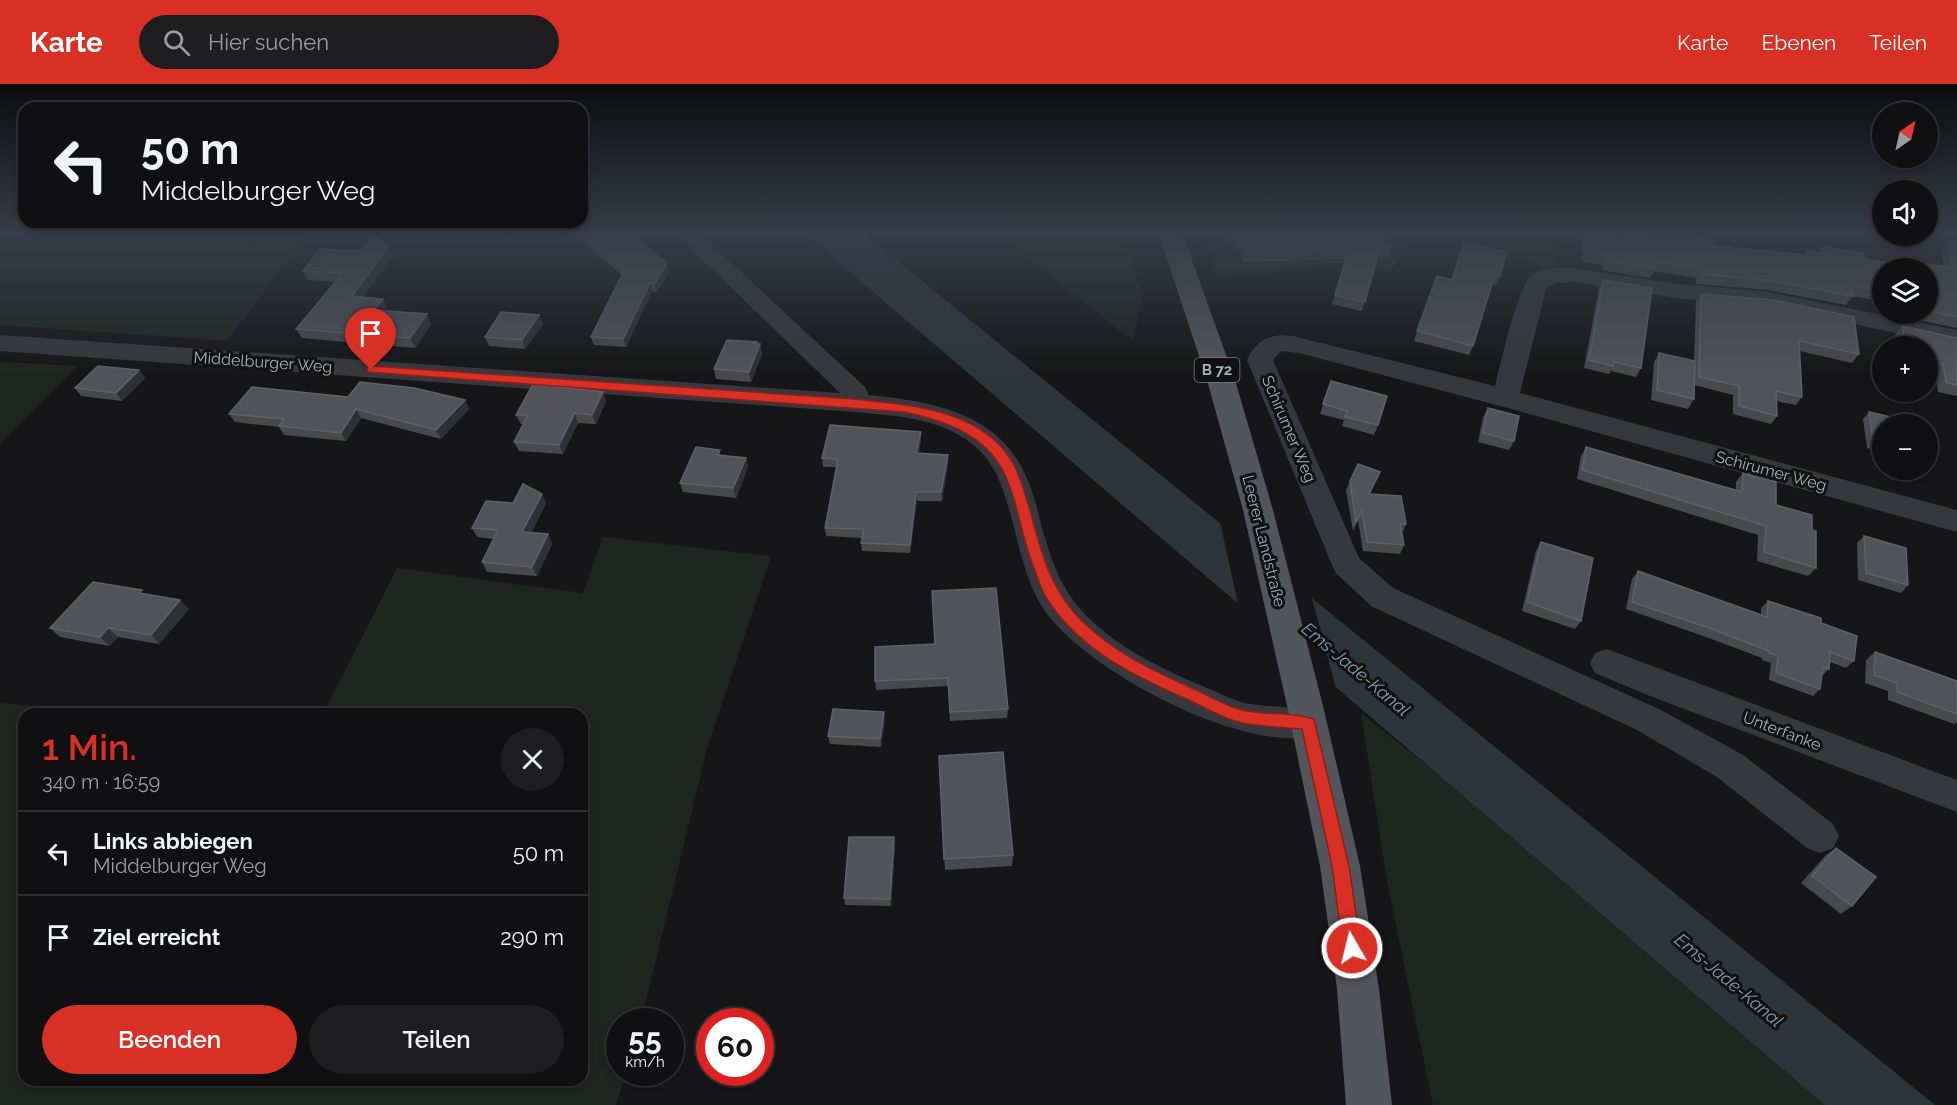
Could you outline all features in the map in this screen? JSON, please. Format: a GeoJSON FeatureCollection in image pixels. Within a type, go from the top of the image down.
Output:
{"type":"FeatureCollection","features":[{"type":"Feature","properties":{"kind":"main road","name":"Leerer Landstraße"},"geometry":{"type":"LineString","coordinates":[[1186,280],[1221,380],[1258,510],[1340,866],[1358,989],[1369,1105]]}},
{"type":"Feature","properties":{"kind":"street"},"geometry":{"type":"LineString","coordinates":[[736,280],[856,393],[855,403]]}},
{"type":"Feature","properties":{"kind":"street"},"geometry":{"type":"LineString","coordinates":[[1505,398],[1534,289],[1541,280]]}},
{"type":"Feature","properties":{"kind":"street"},"geometry":{"type":"LineString","coordinates":[[1604,280],[1676,291],[1768,299],[1957,338]]}},
{"type":"Feature","properties":{"kind":"street","name":"Schirumer Weg"},"geometry":{"type":"LineString","coordinates":[[1820,836],[1730,766],[1649,720],[1383,597],[1347,565],[1260,360],[1268,346],[1288,342],[1505,398],[1957,522]]}},
{"type":"Feature","properties":{"kind":"street","name":"Middelburger Weg"},"geometry":{"type":"LineString","coordinates":[[0,343],[855,403],[904,408],[942,416],[966,427],[988,442],[1006,464],[1015,482],[1035,552],[1053,598],[1075,623],[1105,651],[1155,679],[1237,715],[1307,717]]}},
{"type":"Feature","properties":{"kind":"street","name":"Unterfanke"},"geometry":{"type":"LineString","coordinates":[[1607,663],[1662,686],[1957,796]]}},
{"type":"Feature","properties":{"kind":"shaded area"},"geometry":{"type":"Polygon","coordinates":[[[0,280],[273,280],[227,341],[0,325],[0,280]]]}},
{"type":"Feature","properties":{"kind":"shaded area"},"geometry":{"type":"Polygon","coordinates":[[[1055,280],[1137,280],[1142,295],[1133,341],[1055,280]]]}},
{"type":"Feature","properties":{"kind":"shaded area"},"geometry":{"type":"Polygon","coordinates":[[[0,362],[77,366],[0,443],[0,362]]]}},
{"type":"Feature","properties":{"kind":"shaded area"},"geometry":{"type":"Polygon","coordinates":[[[603,537],[771,556],[708,745],[644,1008],[606,1008],[606,1086],[622,1086],[616,1105],[0,1105],[0,703],[61,708],[18,708],[18,1086],[588,1086],[588,708],[326,708],[397,568],[583,593],[603,537]]]}},
{"type":"Feature","properties":{"kind":"shaded area"},"geometry":{"type":"Polygon","coordinates":[[[1361,713],[1458,790],[1827,1105],[1433,1105],[1387,882],[1361,713]]]}},
{"type":"Feature","properties":{"kind":"water","name":"Ems-Jade-Kanal"},"geometry":{"type":"Polygon","coordinates":[[[859,280],[921,280],[1935,1105],[1825,1105],[859,280]]]}},
{"type":"Feature","properties":{"kind":"pier"},"geometry":{"type":"Polygon","coordinates":[[[1219,517],[1310,591],[1337,692],[1239,609],[1219,517]]]}},
{"type":"Feature","properties":{"kind":"building"},"geometry":{"type":"Polygon","coordinates":[[[337,280],[364,280],[352,296],[383,299],[374,310],[427,314],[410,338],[296,329],[337,280]]]}},
{"type":"Feature","properties":{"kind":"building"},"geometry":{"type":"Polygon","coordinates":[[[620,280],[657,280],[655,283],[650,283],[623,339],[591,337],[620,280]]]}},
{"type":"Feature","properties":{"kind":"building"},"geometry":{"type":"Polygon","coordinates":[[[1340,280],[1371,280],[1365,302],[1335,295],[1340,280]]]}},
{"type":"Feature","properties":{"kind":"building"},"geometry":{"type":"Polygon","coordinates":[[[1436,280],[1493,280],[1473,346],[1417,331],[1436,280]]]}},
{"type":"Feature","properties":{"kind":"building"},"geometry":{"type":"Polygon","coordinates":[[[1603,280],[1652,288],[1641,368],[1614,362],[1613,366],[1589,360],[1603,280]]]}},
{"type":"Feature","properties":{"kind":"building"},"geometry":{"type":"Polygon","coordinates":[[[1760,280],[1872,280],[1872,289],[1851,285],[1853,296],[1760,280]]]}},
{"type":"Feature","properties":{"kind":"building"},"geometry":{"type":"Polygon","coordinates":[[[1938,280],[1957,280],[1957,317],[1938,313],[1938,280]]]}},
{"type":"Feature","properties":{"kind":"building"},"geometry":{"type":"Polygon","coordinates":[[[1701,294],[1773,300],[1854,317],[1859,354],[1799,341],[1802,397],[1776,391],[1777,416],[1739,406],[1739,386],[1699,377],[1701,294]]]}},
{"type":"Feature","properties":{"kind":"building"},"geometry":{"type":"Polygon","coordinates":[[[501,312],[539,315],[522,340],[485,337],[501,312]]]}},
{"type":"Feature","properties":{"kind":"building"},"geometry":{"type":"Polygon","coordinates":[[[1902,326],[1957,338],[1957,385],[1946,382],[1943,364],[1938,363],[1938,336],[1904,336],[1902,326]]]}},
{"type":"Feature","properties":{"kind":"building"},"geometry":{"type":"Polygon","coordinates":[[[727,340],[760,344],[749,372],[714,369],[727,340]]]}},
{"type":"Feature","properties":{"kind":"building"},"geometry":{"type":"Polygon","coordinates":[[[1659,353],[1695,361],[1694,399],[1657,390],[1659,353]]]}},
{"type":"Feature","properties":{"kind":"building"},"geometry":{"type":"Polygon","coordinates":[[[98,366],[139,370],[116,393],[75,388],[98,366]]]}},
{"type":"Feature","properties":{"kind":"building"},"geometry":{"type":"Polygon","coordinates":[[[1331,381],[1387,396],[1378,425],[1345,417],[1347,411],[1323,404],[1331,381]]]}},
{"type":"Feature","properties":{"kind":"building"},"geometry":{"type":"Polygon","coordinates":[[[360,382],[414,388],[465,400],[436,430],[356,409],[341,433],[279,426],[284,419],[229,414],[252,387],[348,397],[360,382]]]}},
{"type":"Feature","properties":{"kind":"building"},"geometry":{"type":"Polygon","coordinates":[[[533,384],[603,392],[592,415],[575,413],[559,445],[514,442],[528,415],[516,415],[533,384]]]}},
{"type":"Feature","properties":{"kind":"building"},"geometry":{"type":"Polygon","coordinates":[[[1488,408],[1519,416],[1514,441],[1483,433],[1488,408]]]}},
{"type":"Feature","properties":{"kind":"building"},"geometry":{"type":"Polygon","coordinates":[[[1869,412],[1878,414],[1872,414],[1872,434],[1869,412]]]}},
{"type":"Feature","properties":{"kind":"building"},"geometry":{"type":"Polygon","coordinates":[[[830,425],[921,432],[916,453],[948,455],[941,492],[916,492],[910,545],[861,543],[864,529],[825,528],[838,459],[822,458],[830,425]]]}},
{"type":"Feature","properties":{"kind":"building"},"geometry":{"type":"Polygon","coordinates":[[[696,447],[720,450],[718,455],[746,458],[733,488],[680,483],[696,447]]]}},
{"type":"Feature","properties":{"kind":"building"},"geometry":{"type":"Polygon","coordinates":[[[1586,447],[1742,492],[1743,473],[1776,482],[1776,505],[1812,515],[1812,530],[1816,531],[1816,568],[1764,552],[1766,526],[1582,470],[1586,447]]]}},
{"type":"Feature","properties":{"kind":"building"},"geometry":{"type":"Polygon","coordinates":[[[1358,464],[1380,472],[1369,494],[1401,496],[1406,524],[1400,524],[1404,545],[1367,542],[1362,511],[1356,522],[1350,481],[1358,464]]]}},
{"type":"Feature","properties":{"kind":"building"},"geometry":{"type":"Polygon","coordinates":[[[523,484],[542,494],[522,532],[548,534],[532,567],[482,562],[498,530],[472,528],[486,501],[513,503],[523,484]]]}},
{"type":"Feature","properties":{"kind":"building"},"geometry":{"type":"Polygon","coordinates":[[[1864,536],[1906,548],[1908,585],[1866,573],[1864,536]]]}},
{"type":"Feature","properties":{"kind":"building"},"geometry":{"type":"Polygon","coordinates":[[[1541,542],[1593,558],[1581,621],[1527,602],[1541,542]]]}},
{"type":"Feature","properties":{"kind":"building"},"geometry":{"type":"Polygon","coordinates":[[[1638,571],[1767,617],[1768,601],[1821,618],[1821,623],[1857,636],[1854,661],[1830,652],[1829,669],[1823,667],[1820,689],[1776,673],[1778,656],[1769,651],[1632,602],[1638,571]]]}},
{"type":"Feature","properties":{"kind":"building"},"geometry":{"type":"Polygon","coordinates":[[[93,582],[142,590],[139,593],[180,600],[151,635],[108,628],[100,637],[50,628],[93,582]]]}},
{"type":"Feature","properties":{"kind":"building"},"geometry":{"type":"Polygon","coordinates":[[[996,588],[1008,709],[950,712],[948,678],[875,681],[875,647],[935,644],[932,591],[996,588]]]}},
{"type":"Feature","properties":{"kind":"building"},"geometry":{"type":"Polygon","coordinates":[[[1875,652],[1957,681],[1957,714],[1897,692],[1897,683],[1874,675],[1875,652]]]}},
{"type":"Feature","properties":{"kind":"building"},"geometry":{"type":"Polygon","coordinates":[[[833,709],[884,712],[880,739],[828,736],[833,709]]]}},
{"type":"Feature","properties":{"kind":"building"},"geometry":{"type":"Polygon","coordinates":[[[1003,752],[1013,855],[944,859],[939,756],[1003,752]]]}},
{"type":"Feature","properties":{"kind":"building"},"geometry":{"type":"Polygon","coordinates":[[[849,837],[894,837],[890,899],[844,898],[849,837]]]}},
{"type":"Feature","properties":{"kind":"building"},"geometry":{"type":"Polygon","coordinates":[[[1836,848],[1876,877],[1852,906],[1812,876],[1836,848]]]}},
{"type":"Feature","properties":{"kind":"route"},"geometry":{"type":"LineString","coordinates":[[371,370],[855,403],[904,408],[942,416],[966,427],[988,442],[1006,464],[1015,482],[1035,552],[1053,598],[1075,623],[1105,651],[1186,694],[1237,715],[1286,723],[1309,724],[1340,866],[1352,948]]}}]}
